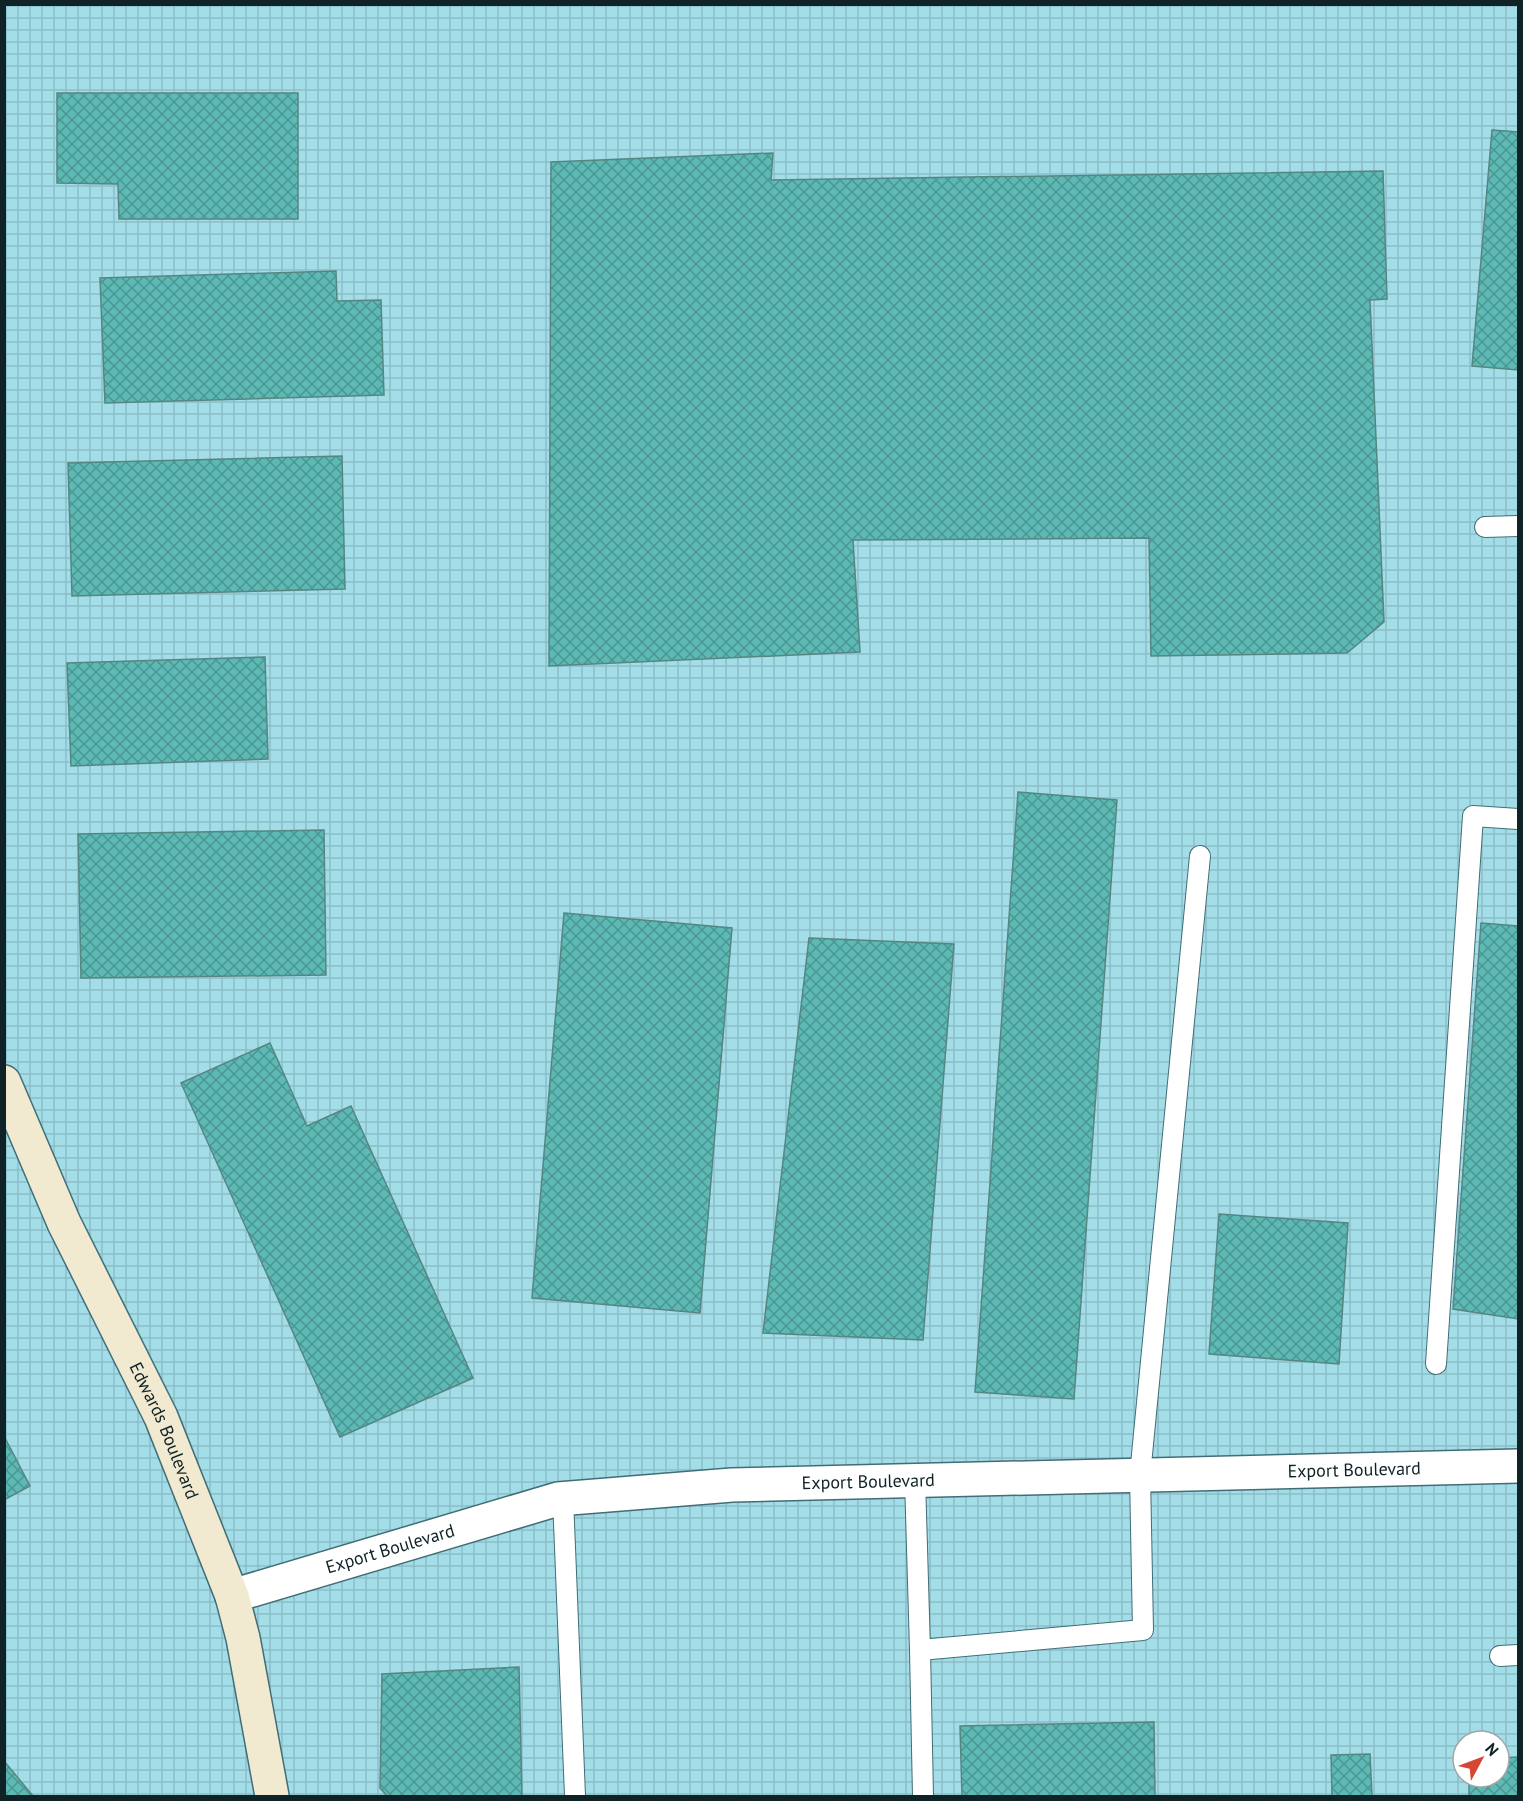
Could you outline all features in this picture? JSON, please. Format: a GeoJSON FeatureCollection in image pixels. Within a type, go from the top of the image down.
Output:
{"type":"FeatureCollection","features":[{"type":"Feature","properties":{"kind":"street","name":"Edwards Boulevard"},"geometry":{"type":"LineString","coordinates":[[4,1082],[64,1223],[161,1417],[232,1596],[243,1638],[272,1797]]}},
{"type":"Feature","properties":{"kind":"street","name":"Export Boulevard"},"geometry":{"type":"LineString","coordinates":[[232,1596],[564,1498],[723,1485],[1518,1466]]}},
{"type":"Feature","properties":{"kind":"lane"},"geometry":{"type":"LineString","coordinates":[[1485,527],[1518,526]]}},
{"type":"Feature","properties":{"kind":"lane"},"geometry":{"type":"LineString","coordinates":[[1436,1364],[1473,816],[1518,819]]}},
{"type":"Feature","properties":{"kind":"lane"},"geometry":{"type":"LineString","coordinates":[[920,1650],[1143,1630],[1140,1475],[1200,856]]}},
{"type":"Feature","properties":{"kind":"lane"},"geometry":{"type":"LineString","coordinates":[[915,1479],[923,1797]]}},
{"type":"Feature","properties":{"kind":"lane"},"geometry":{"type":"LineString","coordinates":[[564,1498],[575,1797]]}},
{"type":"Feature","properties":{"kind":"shaded area"},"geometry":{"type":"Polygon","coordinates":[[[5,5],[1518,5],[1518,1796],[5,1796],[5,5]]]}},
{"type":"Feature","properties":{"kind":"building"},"geometry":{"type":"Polygon","coordinates":[[[57,93],[298,93],[298,219],[119,219],[118,184],[57,183],[57,93]]]}},
{"type":"Feature","properties":{"kind":"building"},"geometry":{"type":"Polygon","coordinates":[[[1492,130],[1518,132],[1518,370],[1472,366],[1492,130]]]}},
{"type":"Feature","properties":{"kind":"building"},"geometry":{"type":"Polygon","coordinates":[[[773,153],[771,180],[1383,171],[1387,299],[1370,300],[1384,622],[1347,653],[1151,656],[1149,538],[853,540],[860,652],[549,666],[551,162],[773,153]]]}},
{"type":"Feature","properties":{"kind":"building"},"geometry":{"type":"Polygon","coordinates":[[[336,271],[337,301],[381,300],[384,395],[105,403],[100,278],[336,271]]]}},
{"type":"Feature","properties":{"kind":"building"},"geometry":{"type":"Polygon","coordinates":[[[342,456],[345,589],[72,596],[68,463],[342,456]]]}},
{"type":"Feature","properties":{"kind":"building"},"geometry":{"type":"Polygon","coordinates":[[[265,657],[268,759],[71,766],[67,663],[265,657]]]}},
{"type":"Feature","properties":{"kind":"building"},"geometry":{"type":"Polygon","coordinates":[[[1018,792],[1117,800],[1074,1399],[975,1392],[1018,792]]]}},
{"type":"Feature","properties":{"kind":"building"},"geometry":{"type":"Polygon","coordinates":[[[324,830],[326,975],[81,978],[78,834],[324,830]]]}},
{"type":"Feature","properties":{"kind":"building"},"geometry":{"type":"Polygon","coordinates":[[[564,913],[732,928],[700,1313],[532,1298],[564,913]]]}},
{"type":"Feature","properties":{"kind":"building"},"geometry":{"type":"Polygon","coordinates":[[[1481,923],[1518,926],[1518,1319],[1453,1309],[1481,923]]]}},
{"type":"Feature","properties":{"kind":"building"},"geometry":{"type":"Polygon","coordinates":[[[809,938],[954,944],[923,1340],[763,1333],[809,938]]]}},
{"type":"Feature","properties":{"kind":"building"},"geometry":{"type":"Polygon","coordinates":[[[270,1043],[307,1126],[351,1106],[473,1378],[340,1437],[181,1083],[270,1043]]]}},
{"type":"Feature","properties":{"kind":"building"},"geometry":{"type":"Polygon","coordinates":[[[1219,1214],[1348,1223],[1339,1364],[1209,1354],[1219,1214]]]}},
{"type":"Feature","properties":{"kind":"building"},"geometry":{"type":"Polygon","coordinates":[[[4,1436],[30,1486],[4,1500],[4,1436]]]}},
{"type":"Feature","properties":{"kind":"building"},"geometry":{"type":"Polygon","coordinates":[[[519,1667],[522,1796],[387,1796],[380,1788],[382,1674],[519,1667]]]}},
{"type":"Feature","properties":{"kind":"building"},"geometry":{"type":"Polygon","coordinates":[[[1154,1722],[1155,1796],[962,1796],[960,1726],[1154,1722]]]}},
{"type":"Feature","properties":{"kind":"building"},"geometry":{"type":"Polygon","coordinates":[[[1370,1754],[1372,1796],[1332,1796],[1331,1755],[1370,1754]]]}},
{"type":"Feature","properties":{"kind":"building"},"geometry":{"type":"Polygon","coordinates":[[[1511,1757],[1518,1757],[1518,1796],[1469,1796],[1469,1789],[1511,1789],[1511,1757]]]}},
{"type":"Feature","properties":{"kind":"building"},"geometry":{"type":"Polygon","coordinates":[[[4,1761],[33,1796],[4,1796],[4,1761]]]}}]}
